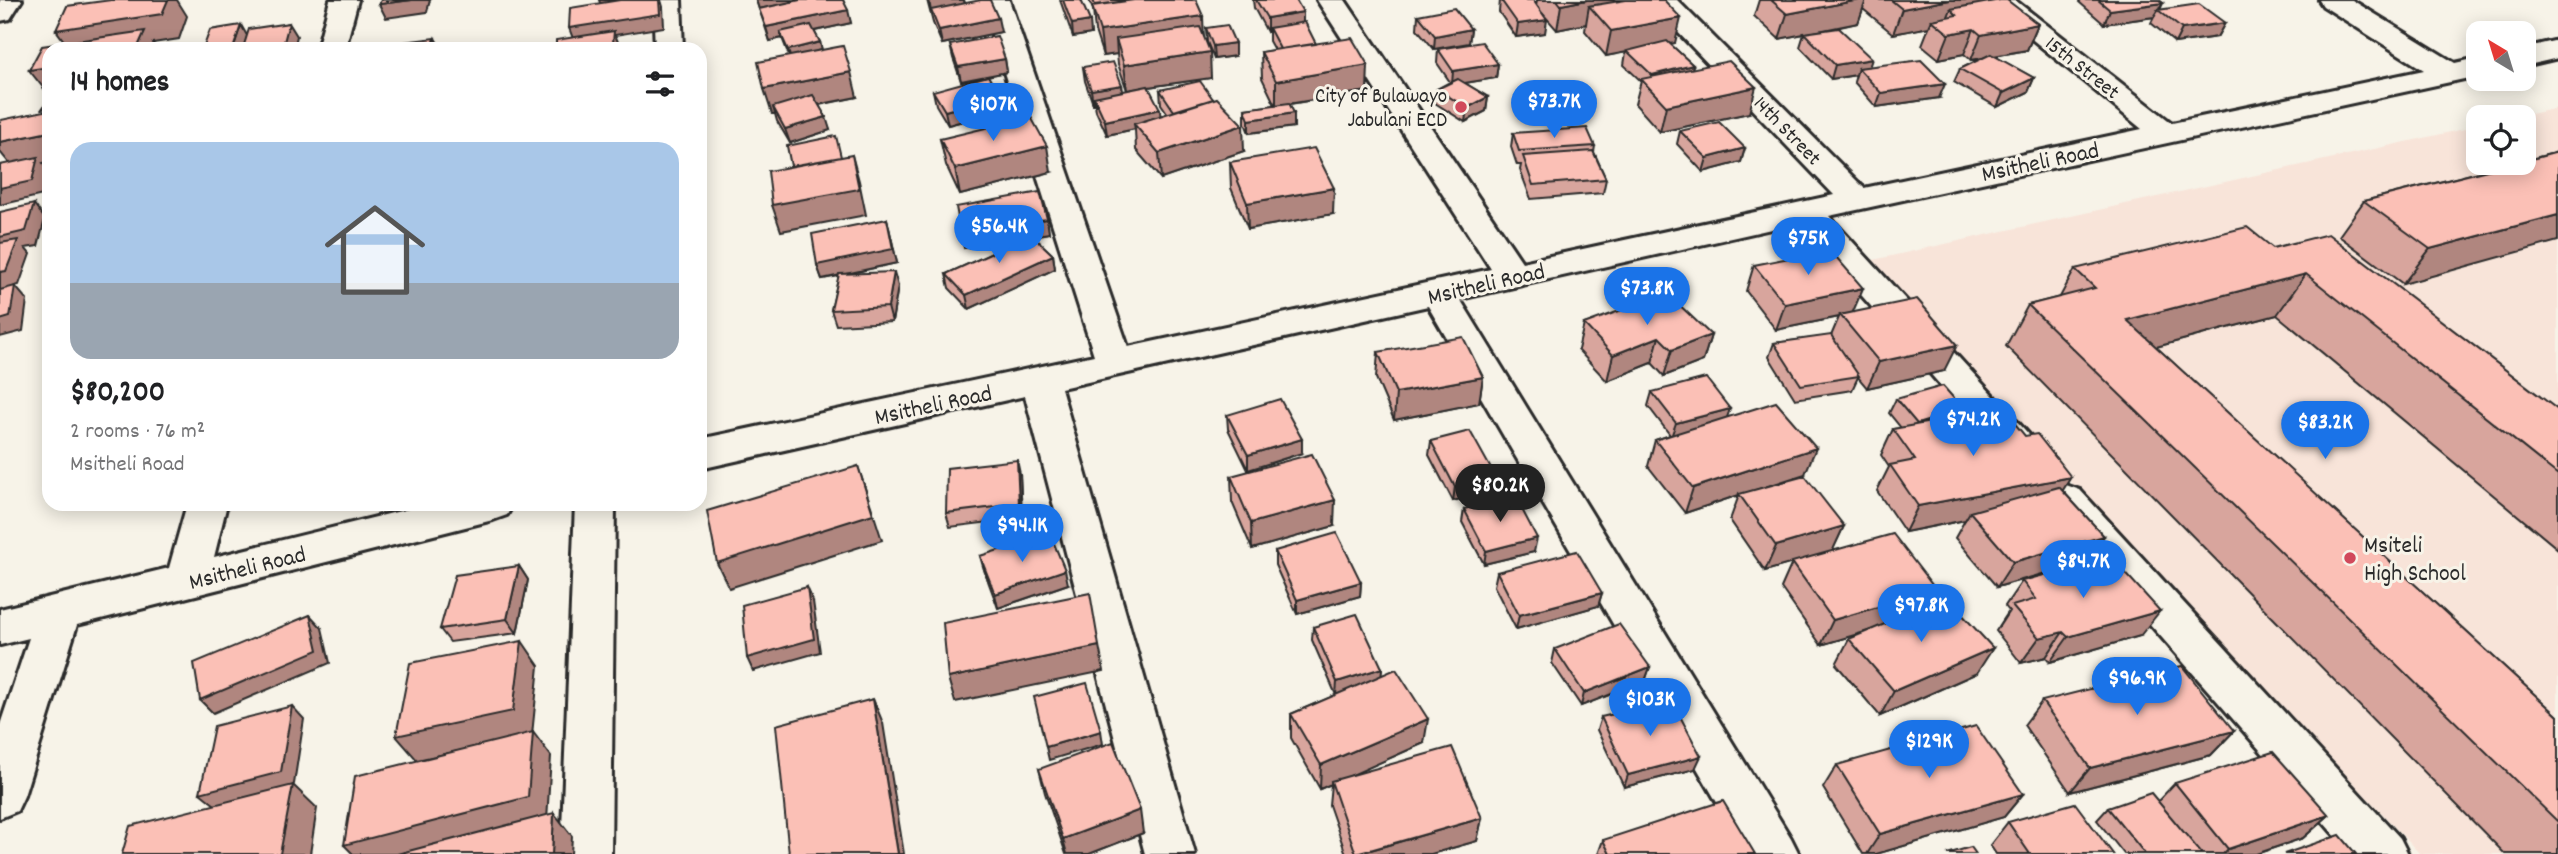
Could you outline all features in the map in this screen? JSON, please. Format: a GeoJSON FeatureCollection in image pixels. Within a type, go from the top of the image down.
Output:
{"type":"FeatureCollection","features":[{"type":"Feature","properties":{"kind":"street"},"geometry":{"type":"LineString","coordinates":[[0,13],[8,0]]}},
{"type":"Feature","properties":{"kind":"street"},"geometry":{"type":"LineString","coordinates":[[333,42],[344,0]]}},
{"type":"Feature","properties":{"kind":"street"},"geometry":{"type":"LineString","coordinates":[[667,0],[669,42]]}},
{"type":"Feature","properties":{"kind":"street"},"geometry":{"type":"LineString","coordinates":[[995,0],[1115,363]]}},
{"type":"Feature","properties":{"kind":"street"},"geometry":{"type":"LineString","coordinates":[[1331,0],[1514,276]]}},
{"type":"Feature","properties":{"kind":"street","name":"14th Street"},"geometry":{"type":"LineString","coordinates":[[1661,0],[1857,200]]}},
{"type":"Feature","properties":{"kind":"street","name":"15th Street"},"geometry":{"type":"LineString","coordinates":[[1998,0],[2167,134]]}},
{"type":"Feature","properties":{"kind":"street"},"geometry":{"type":"LineString","coordinates":[[2333,0],[2464,70]]}},
{"type":"Feature","properties":{"kind":"street"},"geometry":{"type":"LineString","coordinates":[[2536,55],[2558,50]]}},
{"type":"Feature","properties":{"kind":"street","name":"Msitheli Road"},"geometry":{"type":"LineString","coordinates":[[707,452],[2464,70]]}},
{"type":"Feature","properties":{"kind":"street"},"geometry":{"type":"LineString","coordinates":[[1807,212],[2383,854]]}},
{"type":"Feature","properties":{"kind":"street"},"geometry":{"type":"LineString","coordinates":[[1439,293],[1774,854]]}},
{"type":"Feature","properties":{"kind":"street"},"geometry":{"type":"LineString","coordinates":[[1040,381],[1170,854]]}},
{"type":"Feature","properties":{"kind":"street"},"geometry":{"type":"LineString","coordinates":[[186,582],[205,511]]}},
{"type":"Feature","properties":{"kind":"street","name":"Msitheli Road"},"geometry":{"type":"LineString","coordinates":[[0,627],[465,511]]}},
{"type":"Feature","properties":{"kind":"street"},"geometry":{"type":"LineString","coordinates":[[586,854],[595,511]]}},
{"type":"Feature","properties":{"kind":"street"},"geometry":{"type":"LineString","coordinates":[[0,796],[59,614]]}},
{"type":"Feature","properties":{"kind":"shaded area","name":"Msiteli High School"},"geometry":{"type":"Polygon","coordinates":[[[2558,108],[2558,854],[2420,854],[1864,262],[2466,129],[2466,175],[2536,175],[2536,113],[2558,108]]]}},
{"type":"Feature","properties":{"kind":"building"},"geometry":{"type":"Polygon","coordinates":[[[111,0],[168,0],[162,14],[56,30],[67,6],[111,0]]]}},
{"type":"Feature","properties":{"kind":"building"},"geometry":{"type":"Polygon","coordinates":[[[381,0],[412,0],[379,4],[381,0]]]}},
{"type":"Feature","properties":{"kind":"building"},"geometry":{"type":"Polygon","coordinates":[[[620,0],[659,0],[660,14],[569,28],[570,8],[620,0]]]}},
{"type":"Feature","properties":{"kind":"building"},"geometry":{"type":"Polygon","coordinates":[[[800,0],[843,0],[848,10],[766,27],[759,9],[800,0]]]}},
{"type":"Feature","properties":{"kind":"building"},"geometry":{"type":"Polygon","coordinates":[[[990,0],[998,18],[939,30],[931,10],[990,0]]]}},
{"type":"Feature","properties":{"kind":"building"},"geometry":{"type":"Polygon","coordinates":[[[1063,0],[1081,0],[1090,21],[1072,24],[1063,0]]]}},
{"type":"Feature","properties":{"kind":"building"},"geometry":{"type":"Polygon","coordinates":[[[1093,0],[1134,0],[1095,5],[1093,0]]]}},
{"type":"Feature","properties":{"kind":"building"},"geometry":{"type":"Polygon","coordinates":[[[1134,0],[1196,0],[1203,16],[1100,31],[1092,6],[1134,0]]]}},
{"type":"Feature","properties":{"kind":"building"},"geometry":{"type":"Polygon","coordinates":[[[1256,0],[1296,0],[1303,12],[1267,18],[1256,0]]]}},
{"type":"Feature","properties":{"kind":"building"},"geometry":{"type":"Polygon","coordinates":[[[1501,0],[1533,0],[1547,20],[1518,24],[1501,0]]]}},
{"type":"Feature","properties":{"kind":"building"},"geometry":{"type":"Polygon","coordinates":[[[1557,0],[1587,0],[1561,5],[1557,0]]]}},
{"type":"Feature","properties":{"kind":"building"},"geometry":{"type":"Polygon","coordinates":[[[1626,0],[1664,0],[1681,18],[1611,31],[1589,6],[1626,0]]]}},
{"type":"Feature","properties":{"kind":"building"},"geometry":{"type":"Polygon","coordinates":[[[1771,0],[1859,0],[1787,14],[1771,0]]]}},
{"type":"Feature","properties":{"kind":"building"},"geometry":{"type":"Polygon","coordinates":[[[1891,0],[1950,0],[1902,9],[1891,0]]]}},
{"type":"Feature","properties":{"kind":"building"},"geometry":{"type":"Polygon","coordinates":[[[2007,0],[2038,24],[1981,35],[1974,29],[1949,34],[1932,20],[1957,15],[1951,9],[2007,0]]]}},
{"type":"Feature","properties":{"kind":"building"},"geometry":{"type":"Polygon","coordinates":[[[2098,0],[2159,0],[2163,3],[2110,10],[2098,0]]]}},
{"type":"Feature","properties":{"kind":"building"},"geometry":{"type":"Polygon","coordinates":[[[2199,4],[2225,23],[2182,29],[2158,10],[2199,4]]]}},
{"type":"Feature","properties":{"kind":"building"},"geometry":{"type":"Polygon","coordinates":[[[1454,8],[1471,29],[1435,36],[1418,15],[1454,8]]]}},
{"type":"Feature","properties":{"kind":"building"},"geometry":{"type":"Polygon","coordinates":[[[1305,22],[1316,44],[1280,49],[1269,28],[1305,22]]]}},
{"type":"Feature","properties":{"kind":"building"},"geometry":{"type":"Polygon","coordinates":[[[289,23],[284,42],[245,42],[249,29],[289,23]]]}},
{"type":"Feature","properties":{"kind":"building"},"geometry":{"type":"Polygon","coordinates":[[[241,25],[235,42],[206,42],[210,30],[241,25]]]}},
{"type":"Feature","properties":{"kind":"building"},"geometry":{"type":"Polygon","coordinates":[[[811,25],[820,42],[788,50],[780,32],[811,25]]]}},
{"type":"Feature","properties":{"kind":"building"},"geometry":{"type":"Polygon","coordinates":[[[1227,25],[1235,43],[1213,46],[1206,28],[1227,25]]]}},
{"type":"Feature","properties":{"kind":"building"},"geometry":{"type":"Polygon","coordinates":[[[1200,27],[1210,52],[1124,65],[1116,39],[1200,27]]]}},
{"type":"Feature","properties":{"kind":"building"},"geometry":{"type":"Polygon","coordinates":[[[1839,28],[1872,59],[1835,65],[1804,33],[1839,28]]]}},
{"type":"Feature","properties":{"kind":"building"},"geometry":{"type":"Polygon","coordinates":[[[145,31],[140,42],[69,42],[145,31]]]}},
{"type":"Feature","properties":{"kind":"building"},"geometry":{"type":"Polygon","coordinates":[[[614,31],[613,42],[556,40],[614,31]]]}},
{"type":"Feature","properties":{"kind":"building"},"geometry":{"type":"Polygon","coordinates":[[[997,36],[1005,59],[958,67],[950,45],[997,36]]]}},
{"type":"Feature","properties":{"kind":"building"},"geometry":{"type":"Polygon","coordinates":[[[435,38],[434,42],[404,42],[435,38]]]}},
{"type":"Feature","properties":{"kind":"building"},"geometry":{"type":"Polygon","coordinates":[[[1352,38],[1368,65],[1276,81],[1261,52],[1352,38]]]}},
{"type":"Feature","properties":{"kind":"building"},"geometry":{"type":"Polygon","coordinates":[[[1667,41],[1693,65],[1652,75],[1627,51],[1667,41]]]}},
{"type":"Feature","properties":{"kind":"building"},"geometry":{"type":"Polygon","coordinates":[[[1482,42],[1498,64],[1453,71],[1438,49],[1482,42]]]}},
{"type":"Feature","properties":{"kind":"building"},"geometry":{"type":"Polygon","coordinates":[[[42,46],[42,68],[29,70],[42,46]]]}},
{"type":"Feature","properties":{"kind":"building"},"geometry":{"type":"Polygon","coordinates":[[[843,46],[851,72],[764,89],[758,62],[843,46]]]}},
{"type":"Feature","properties":{"kind":"building"},"geometry":{"type":"Polygon","coordinates":[[[1991,54],[2034,78],[2003,93],[1960,69],[1991,54]]]}},
{"type":"Feature","properties":{"kind":"building"},"geometry":{"type":"Polygon","coordinates":[[[1921,60],[1945,84],[1881,93],[1858,68],[1921,60]]]}},
{"type":"Feature","properties":{"kind":"building"},"geometry":{"type":"Polygon","coordinates":[[[1729,61],[1756,87],[1666,106],[1641,79],[1729,61]]]}},
{"type":"Feature","properties":{"kind":"building"},"geometry":{"type":"Polygon","coordinates":[[[1113,62],[1122,85],[1091,90],[1083,67],[1113,62]]]}},
{"type":"Feature","properties":{"kind":"building"},"geometry":{"type":"Polygon","coordinates":[[[988,76],[1001,96],[945,111],[933,91],[988,76]]]}},
{"type":"Feature","properties":{"kind":"building"},"geometry":{"type":"Polygon","coordinates":[[[1458,79],[1488,97],[1467,108],[1437,89],[1458,79]]]}},
{"type":"Feature","properties":{"kind":"building"},"geometry":{"type":"Polygon","coordinates":[[[1200,81],[1213,99],[1174,111],[1160,90],[1200,81]]]}},
{"type":"Feature","properties":{"kind":"building"},"geometry":{"type":"Polygon","coordinates":[[[1148,86],[1160,109],[1105,121],[1094,97],[1148,86]]]}},
{"type":"Feature","properties":{"kind":"building"},"geometry":{"type":"Polygon","coordinates":[[[813,95],[826,117],[785,129],[773,107],[813,95]]]}},
{"type":"Feature","properties":{"kind":"building"},"geometry":{"type":"Polygon","coordinates":[[[1217,98],[1243,125],[1159,153],[1134,124],[1217,98]]]}},
{"type":"Feature","properties":{"kind":"building"},"geometry":{"type":"Polygon","coordinates":[[[1289,103],[1294,113],[1249,120],[1245,109],[1289,103]]]}},
{"type":"Feature","properties":{"kind":"building"},"geometry":{"type":"Polygon","coordinates":[[[42,111],[42,133],[0,142],[1,120],[42,111]]]}},
{"type":"Feature","properties":{"kind":"building"},"geometry":{"type":"Polygon","coordinates":[[[1031,117],[1047,146],[955,169],[940,139],[1031,117]]]}},
{"type":"Feature","properties":{"kind":"building"},"geometry":{"type":"Polygon","coordinates":[[[1719,122],[1745,148],[1707,158],[1680,131],[1719,122]]]}},
{"type":"Feature","properties":{"kind":"building"},"geometry":{"type":"Polygon","coordinates":[[[1587,128],[1595,146],[1519,151],[1513,133],[1587,128]]]}},
{"type":"Feature","properties":{"kind":"building"},"geometry":{"type":"Polygon","coordinates":[[[836,136],[841,157],[791,166],[787,146],[836,136]]]}},
{"type":"Feature","properties":{"kind":"building"},"geometry":{"type":"Polygon","coordinates":[[[1314,148],[1334,188],[1247,203],[1230,162],[1314,148]]]}},
{"type":"Feature","properties":{"kind":"building"},"geometry":{"type":"Polygon","coordinates":[[[1593,151],[1606,179],[1533,185],[1523,156],[1593,151]]]}},
{"type":"Feature","properties":{"kind":"building"},"geometry":{"type":"Polygon","coordinates":[[[2558,152],[2558,215],[2430,249],[2364,201],[2467,175],[2536,175],[2536,158],[2558,152]]]}},
{"type":"Feature","properties":{"kind":"building"},"geometry":{"type":"Polygon","coordinates":[[[852,155],[859,189],[772,205],[768,171],[852,155]]]}},
{"type":"Feature","properties":{"kind":"building"},"geometry":{"type":"Polygon","coordinates":[[[38,157],[32,181],[0,188],[0,165],[38,157]]]}},
{"type":"Feature","properties":{"kind":"building"},"geometry":{"type":"Polygon","coordinates":[[[1040,192],[1047,219],[961,233],[956,207],[1040,192]]]}},
{"type":"Feature","properties":{"kind":"building"},"geometry":{"type":"Polygon","coordinates":[[[34,204],[26,231],[0,237],[0,212],[34,204]]]}},
{"type":"Feature","properties":{"kind":"building"},"geometry":{"type":"Polygon","coordinates":[[[887,219],[893,249],[817,265],[812,234],[887,219]]]}},
{"type":"Feature","properties":{"kind":"building"},"geometry":{"type":"Polygon","coordinates":[[[2247,227],[2273,248],[2328,234],[2558,410],[2558,475],[2306,274],[2127,320],[2558,716],[2558,822],[2028,305],[2095,288],[2075,269],[2247,227]]]}},
{"type":"Feature","properties":{"kind":"building"},"geometry":{"type":"Polygon","coordinates":[[[1032,235],[1053,255],[966,295],[946,274],[1032,235]]]}},
{"type":"Feature","properties":{"kind":"building"},"geometry":{"type":"Polygon","coordinates":[[[18,240],[6,271],[0,272],[0,243],[18,240]]]}},
{"type":"Feature","properties":{"kind":"building"},"geometry":{"type":"Polygon","coordinates":[[[1830,250],[1863,288],[1785,304],[1754,265],[1830,250]]]}},
{"type":"Feature","properties":{"kind":"building"},"geometry":{"type":"Polygon","coordinates":[[[894,272],[888,307],[831,310],[839,274],[894,272]]]}},
{"type":"Feature","properties":{"kind":"building"},"geometry":{"type":"Polygon","coordinates":[[[15,286],[10,317],[0,320],[0,290],[15,286]]]}},
{"type":"Feature","properties":{"kind":"building"},"geometry":{"type":"Polygon","coordinates":[[[1672,298],[1711,335],[1672,350],[1659,337],[1613,355],[1584,324],[1649,300],[1655,304],[1672,298]]]}},
{"type":"Feature","properties":{"kind":"building"},"geometry":{"type":"Polygon","coordinates":[[[1917,299],[1957,345],[1879,362],[1840,315],[1917,299]]]}},
{"type":"Feature","properties":{"kind":"building"},"geometry":{"type":"Polygon","coordinates":[[[1831,335],[1859,376],[1801,385],[1774,343],[1831,335]]]}},
{"type":"Feature","properties":{"kind":"building"},"geometry":{"type":"Polygon","coordinates":[[[1463,337],[1483,377],[1396,393],[1378,352],[1463,337]]]}},
{"type":"Feature","properties":{"kind":"building"},"geometry":{"type":"Polygon","coordinates":[[[1706,378],[1730,409],[1676,423],[1652,392],[1706,378]]]}},
{"type":"Feature","properties":{"kind":"building"},"geometry":{"type":"Polygon","coordinates":[[[1943,386],[1964,410],[1917,424],[1896,399],[1943,386]]]}},
{"type":"Feature","properties":{"kind":"building"},"geometry":{"type":"Polygon","coordinates":[[[1280,399],[1302,439],[1248,455],[1227,415],[1280,399]]]}},
{"type":"Feature","properties":{"kind":"building"},"geometry":{"type":"Polygon","coordinates":[[[1776,402],[1816,448],[1693,488],[1655,440],[1776,402]]]}},
{"type":"Feature","properties":{"kind":"building"},"geometry":{"type":"Polygon","coordinates":[[[2003,409],[2025,436],[2037,434],[2071,477],[1918,506],[1890,465],[1915,460],[1893,429],[2003,409]]]}},
{"type":"Feature","properties":{"kind":"building"},"geometry":{"type":"Polygon","coordinates":[[[1470,431],[1495,476],[1455,487],[1431,441],[1470,431]]]}},
{"type":"Feature","properties":{"kind":"building"},"geometry":{"type":"Polygon","coordinates":[[[1312,454],[1335,500],[1251,523],[1231,476],[1312,454]]]}},
{"type":"Feature","properties":{"kind":"building"},"geometry":{"type":"Polygon","coordinates":[[[1017,460],[1019,504],[946,513],[947,468],[1017,460]]]}},
{"type":"Feature","properties":{"kind":"building"},"geometry":{"type":"Polygon","coordinates":[[[858,466],[873,514],[717,563],[707,511],[858,466]]]}},
{"type":"Feature","properties":{"kind":"building"},"geometry":{"type":"Polygon","coordinates":[[[1805,476],[1844,526],[1776,546],[1739,494],[1805,476]]]}},
{"type":"Feature","properties":{"kind":"building"},"geometry":{"type":"Polygon","coordinates":[[[2059,487],[2104,536],[2013,562],[1970,512],[2059,487]]]}},
{"type":"Feature","properties":{"kind":"building"},"geometry":{"type":"Polygon","coordinates":[[[1515,496],[1537,538],[1486,551],[1464,509],[1515,496]]]}},
{"type":"Feature","properties":{"kind":"building"},"geometry":{"type":"Polygon","coordinates":[[[1337,533],[1361,582],[1297,600],[1275,551],[1337,533]]]}},
{"type":"Feature","properties":{"kind":"building"},"geometry":{"type":"Polygon","coordinates":[[[1050,534],[1065,570],[995,594],[980,556],[1050,534]]]}},
{"type":"Feature","properties":{"kind":"building"},"geometry":{"type":"Polygon","coordinates":[[[1893,534],[1936,590],[1833,620],[1792,562],[1893,534]]]}},
{"type":"Feature","properties":{"kind":"building"},"geometry":{"type":"Polygon","coordinates":[[[1577,551],[1602,593],[1519,615],[1497,572],[1577,551]]]}},
{"type":"Feature","properties":{"kind":"building"},"geometry":{"type":"Polygon","coordinates":[[[2111,557],[2160,611],[2068,637],[2063,632],[2039,638],[2012,606],[2036,599],[2022,581],[2111,557]]]}},
{"type":"Feature","properties":{"kind":"building"},"geometry":{"type":"Polygon","coordinates":[[[519,566],[507,619],[440,629],[455,575],[519,566]]]}},
{"type":"Feature","properties":{"kind":"building"},"geometry":{"type":"Polygon","coordinates":[[[807,587],[814,639],[747,658],[742,605],[807,587]]]}},
{"type":"Feature","properties":{"kind":"building"},"geometry":{"type":"Polygon","coordinates":[[[1090,593],[1099,646],[948,678],[943,623],[1090,593]]]}},
{"type":"Feature","properties":{"kind":"building"},"geometry":{"type":"Polygon","coordinates":[[[1947,598],[1993,648],[1894,691],[1849,639],[1947,598]]]}},
{"type":"Feature","properties":{"kind":"building"},"geometry":{"type":"Polygon","coordinates":[[[1357,614],[1382,668],[1337,682],[1313,627],[1357,614]]]}},
{"type":"Feature","properties":{"kind":"building"},"geometry":{"type":"Polygon","coordinates":[[[310,615],[318,650],[200,700],[194,663],[310,615]]]}},
{"type":"Feature","properties":{"kind":"building"},"geometry":{"type":"Polygon","coordinates":[[[1619,624],[1650,667],[1584,693],[1555,649],[1619,624]]]}},
{"type":"Feature","properties":{"kind":"building"},"geometry":{"type":"Polygon","coordinates":[[[522,641],[513,711],[396,736],[410,663],[522,641]]]}},
{"type":"Feature","properties":{"kind":"building"},"geometry":{"type":"Polygon","coordinates":[[[2182,666],[2234,731],[2090,768],[2042,701],[2182,666]]]}},
{"type":"Feature","properties":{"kind":"building"},"geometry":{"type":"Polygon","coordinates":[[[1396,669],[1428,719],[1321,765],[1291,714],[1396,669]]]}},
{"type":"Feature","properties":{"kind":"building"},"geometry":{"type":"Polygon","coordinates":[[[1087,683],[1101,731],[1046,747],[1034,697],[1087,683]]]}},
{"type":"Feature","properties":{"kind":"building"},"geometry":{"type":"Polygon","coordinates":[[[873,699],[898,854],[789,854],[776,725],[873,699]]]}},
{"type":"Feature","properties":{"kind":"building"},"geometry":{"type":"Polygon","coordinates":[[[1672,701],[1701,756],[1628,775],[1601,717],[1672,701]]]}},
{"type":"Feature","properties":{"kind":"building"},"geometry":{"type":"Polygon","coordinates":[[[292,706],[281,772],[200,793],[214,726],[292,706]]]}},
{"type":"Feature","properties":{"kind":"building"},"geometry":{"type":"Polygon","coordinates":[[[1976,726],[2023,794],[1880,834],[1837,765],[1976,726]]]}},
{"type":"Feature","properties":{"kind":"building"},"geometry":{"type":"Polygon","coordinates":[[[533,732],[528,797],[344,845],[355,776],[533,732]]]}},
{"type":"Feature","properties":{"kind":"building"},"geometry":{"type":"Polygon","coordinates":[[[1113,742],[1140,810],[1063,839],[1039,769],[1113,742]]]}},
{"type":"Feature","properties":{"kind":"building"},"geometry":{"type":"Polygon","coordinates":[[[1452,747],[1482,818],[1356,854],[1331,781],[1452,747]]]}},
{"type":"Feature","properties":{"kind":"building"},"geometry":{"type":"Polygon","coordinates":[[[2273,752],[2329,815],[2228,849],[2175,783],[2273,752]]]}},
{"type":"Feature","properties":{"kind":"building"},"geometry":{"type":"Polygon","coordinates":[[[293,785],[280,854],[122,854],[130,826],[293,785]]]}},
{"type":"Feature","properties":{"kind":"building"},"geometry":{"type":"Polygon","coordinates":[[[2151,793],[2202,854],[2145,854],[2108,808],[2151,793]]]}},
{"type":"Feature","properties":{"kind":"building"},"geometry":{"type":"Polygon","coordinates":[[[1723,801],[1755,854],[1610,854],[1603,840],[1723,801]]]}},
{"type":"Feature","properties":{"kind":"building"},"geometry":{"type":"Polygon","coordinates":[[[2075,803],[2113,854],[2030,854],[2008,822],[2075,803]]]}},
{"type":"Feature","properties":{"kind":"building"},"geometry":{"type":"Polygon","coordinates":[[[554,813],[552,854],[397,854],[554,813]]]}},
{"type":"Feature","properties":{"kind":"building"},"geometry":{"type":"Polygon","coordinates":[[[2340,835],[2356,854],[2284,854],[2340,835]]]}},
{"type":"Feature","properties":{"kind":"building"},"geometry":{"type":"Polygon","coordinates":[[[1971,847],[1976,854],[1947,854],[1971,847]]]}},
{"type":"Feature","properties":{"kind":"place","name":"City of Bulawayo Jabulani ECD"},"geometry":{"type":"Point","coordinates":[1461,107]}},
{"type":"Feature","properties":{"kind":"place","name":"Msiteli High School"},"geometry":{"type":"Point","coordinates":[2350,558]}}]}
